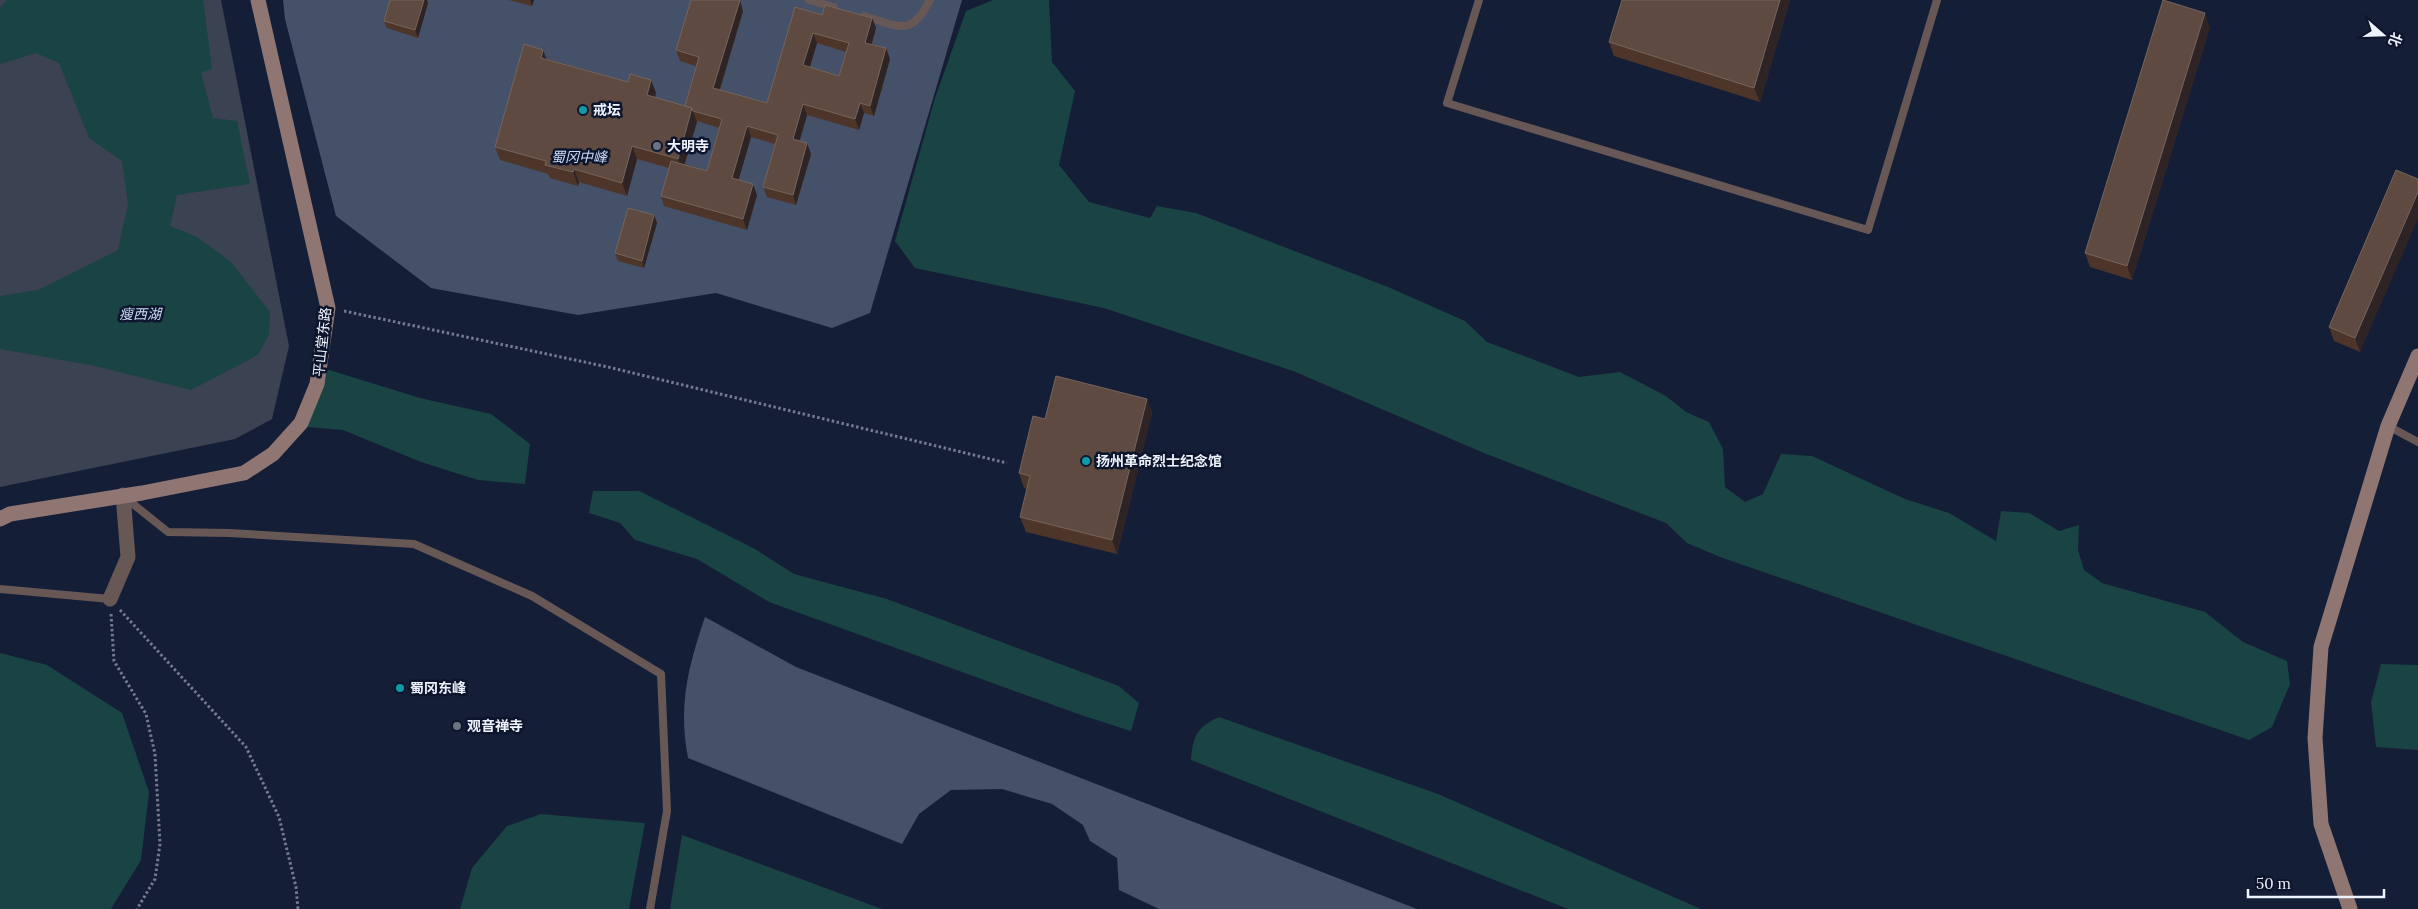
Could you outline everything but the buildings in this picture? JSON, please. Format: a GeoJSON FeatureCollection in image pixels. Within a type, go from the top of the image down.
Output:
{"type":"FeatureCollection","features":[{"type":"Feature","properties":{"kind":"street","name":"平山堂东路"},"geometry":{"type":"LineString","coordinates":[[0,519],[10,514],[244,473],[273,454],[301,423],[318,384],[328,308],[258,0]]}},
{"type":"Feature","properties":{"kind":"street"},"geometry":{"type":"LineString","coordinates":[[2350,909],[2321,824],[2315,738],[2320,647],[2388,426],[2418,356]]}},
{"type":"Feature","properties":{"kind":"street"},"geometry":{"type":"LineString","coordinates":[[110,598],[128,557],[123,495]]}},
{"type":"Feature","properties":{"kind":"lane"},"geometry":{"type":"LineString","coordinates":[[809,0],[844,10]]}},
{"type":"Feature","properties":{"kind":"lane"},"geometry":{"type":"LineString","coordinates":[[853,13],[903,26],[916,22],[921,17],[930,0]]}},
{"type":"Feature","properties":{"kind":"lane"},"geometry":{"type":"LineString","coordinates":[[1480,0],[1446,103],[1868,230],[1936,0]]}},
{"type":"Feature","properties":{"kind":"lane"},"geometry":{"type":"LineString","coordinates":[[2388,426],[2418,442]]}},
{"type":"Feature","properties":{"kind":"lane"},"geometry":{"type":"LineString","coordinates":[[123,495],[168,532],[230,533],[414,544],[532,596],[661,674],[667,811],[650,909]]}},
{"type":"Feature","properties":{"kind":"lane"},"geometry":{"type":"LineString","coordinates":[[0,589],[110,598]]}},
{"type":"Feature","properties":{"kind":"path"},"geometry":{"type":"LineString","coordinates":[[328,308],[608,367],[1008,462]]}},
{"type":"Feature","properties":{"kind":"path"},"geometry":{"type":"LineString","coordinates":[[110,598],[114,661],[146,714],[155,754],[160,844],[158,862],[155,879],[137,909]]}},
{"type":"Feature","properties":{"kind":"path"},"geometry":{"type":"LineString","coordinates":[[110,598],[246,748],[279,817],[296,887],[298,909]]}},
{"type":"Feature","properties":{"kind":"green space","name":"瘦西湖"},"geometry":{"type":"Polygon","coordinates":[[[0,0],[221,0],[289,346],[272,419],[235,439],[0,487],[0,0]]]}},
{"type":"Feature","properties":{"kind":"green space","name":"蜀冈中峰"},"geometry":{"type":"Polygon","coordinates":[[[283,0],[962,0],[870,313],[832,328],[716,293],[578,315],[431,288],[336,216],[285,19],[283,0]]]}},
{"type":"Feature","properties":{"kind":"green space"},"geometry":{"type":"Polygon","coordinates":[[[705,617],[796,667],[1417,909],[1159,909],[1119,890],[1117,858],[1090,841],[1083,825],[1052,804],[1002,789],[951,790],[919,814],[902,844],[688,758],[684,721],[686,686],[705,617]]]}},
{"type":"Feature","properties":{"kind":"shaded area","name":"瘦西湖"},"geometry":{"type":"Polygon","coordinates":[[[7,0],[203,0],[212,69],[201,73],[213,118],[237,121],[250,184],[177,195],[170,226],[197,237],[231,262],[270,312],[269,334],[258,355],[191,390],[95,366],[0,349],[0,296],[38,290],[118,250],[128,204],[122,161],[89,138],[59,63],[36,53],[0,64],[0,8],[7,0]]]}},
{"type":"Feature","properties":{"kind":"shaded area"},"geometry":{"type":"Polygon","coordinates":[[[993,0],[1049,0],[1052,62],[1075,91],[1059,165],[1089,202],[1150,218],[1157,206],[1196,213],[1388,287],[1465,321],[1487,342],[1579,377],[1620,372],[1666,396],[1686,412],[1709,422],[1723,449],[1725,487],[1745,502],[1763,494],[1781,454],[1812,456],[1905,499],[1949,513],[1996,541],[2001,511],[2029,513],[2059,531],[2079,525],[2078,550],[2084,570],[2102,583],[2205,612],[2243,642],[2287,661],[2290,684],[2272,727],[2249,740],[1720,557],[1687,543],[1666,523],[1484,453],[1293,371],[1104,308],[915,268],[895,241],[935,98],[966,11],[993,0]]]}},
{"type":"Feature","properties":{"kind":"shaded area"},"geometry":{"type":"Polygon","coordinates":[[[326,369],[420,398],[491,414],[530,444],[525,484],[478,480],[421,462],[343,430],[306,427],[326,369]]]}},
{"type":"Feature","properties":{"kind":"shaded area"},"geometry":{"type":"Polygon","coordinates":[[[593,491],[639,491],[755,549],[794,574],[887,599],[1119,686],[1139,703],[1131,731],[1081,715],[769,602],[697,559],[635,540],[620,523],[589,513],[593,491]]]}},
{"type":"Feature","properties":{"kind":"shaded area"},"geometry":{"type":"Polygon","coordinates":[[[0,653],[47,665],[122,713],[149,792],[141,860],[111,909],[0,909],[0,653]]]}},
{"type":"Feature","properties":{"kind":"shaded area"},"geometry":{"type":"Polygon","coordinates":[[[2381,664],[2418,665],[2418,750],[2376,747],[2371,702],[2381,664]]]}},
{"type":"Feature","properties":{"kind":"shaded area"},"geometry":{"type":"Polygon","coordinates":[[[1219,717],[1438,794],[1701,909],[1568,909],[1191,760],[1193,745],[1198,733],[1206,725],[1219,717]]]}},
{"type":"Feature","properties":{"kind":"shaded area"},"geometry":{"type":"Polygon","coordinates":[[[541,814],[645,823],[629,909],[460,909],[472,868],[507,826],[541,814]]]}},
{"type":"Feature","properties":{"kind":"shaded area"},"geometry":{"type":"Polygon","coordinates":[[[682,835],[882,909],[670,909],[682,835]]]}},
{"type":"Feature","properties":{"kind":"place","name":"戒坛"},"geometry":{"type":"Point","coordinates":[583,110]}},
{"type":"Feature","properties":{"kind":"place","name":"大明寺"},"geometry":{"type":"Point","coordinates":[657,146]}},
{"type":"Feature","properties":{"kind":"place","name":"扬州革命烈士纪念馆"},"geometry":{"type":"Point","coordinates":[1086,461]}},
{"type":"Feature","properties":{"kind":"place","name":"蜀冈东峰"},"geometry":{"type":"Point","coordinates":[400,688]}},
{"type":"Feature","properties":{"kind":"place","name":"观音禅寺"},"geometry":{"type":"Point","coordinates":[457,726]}}]}
